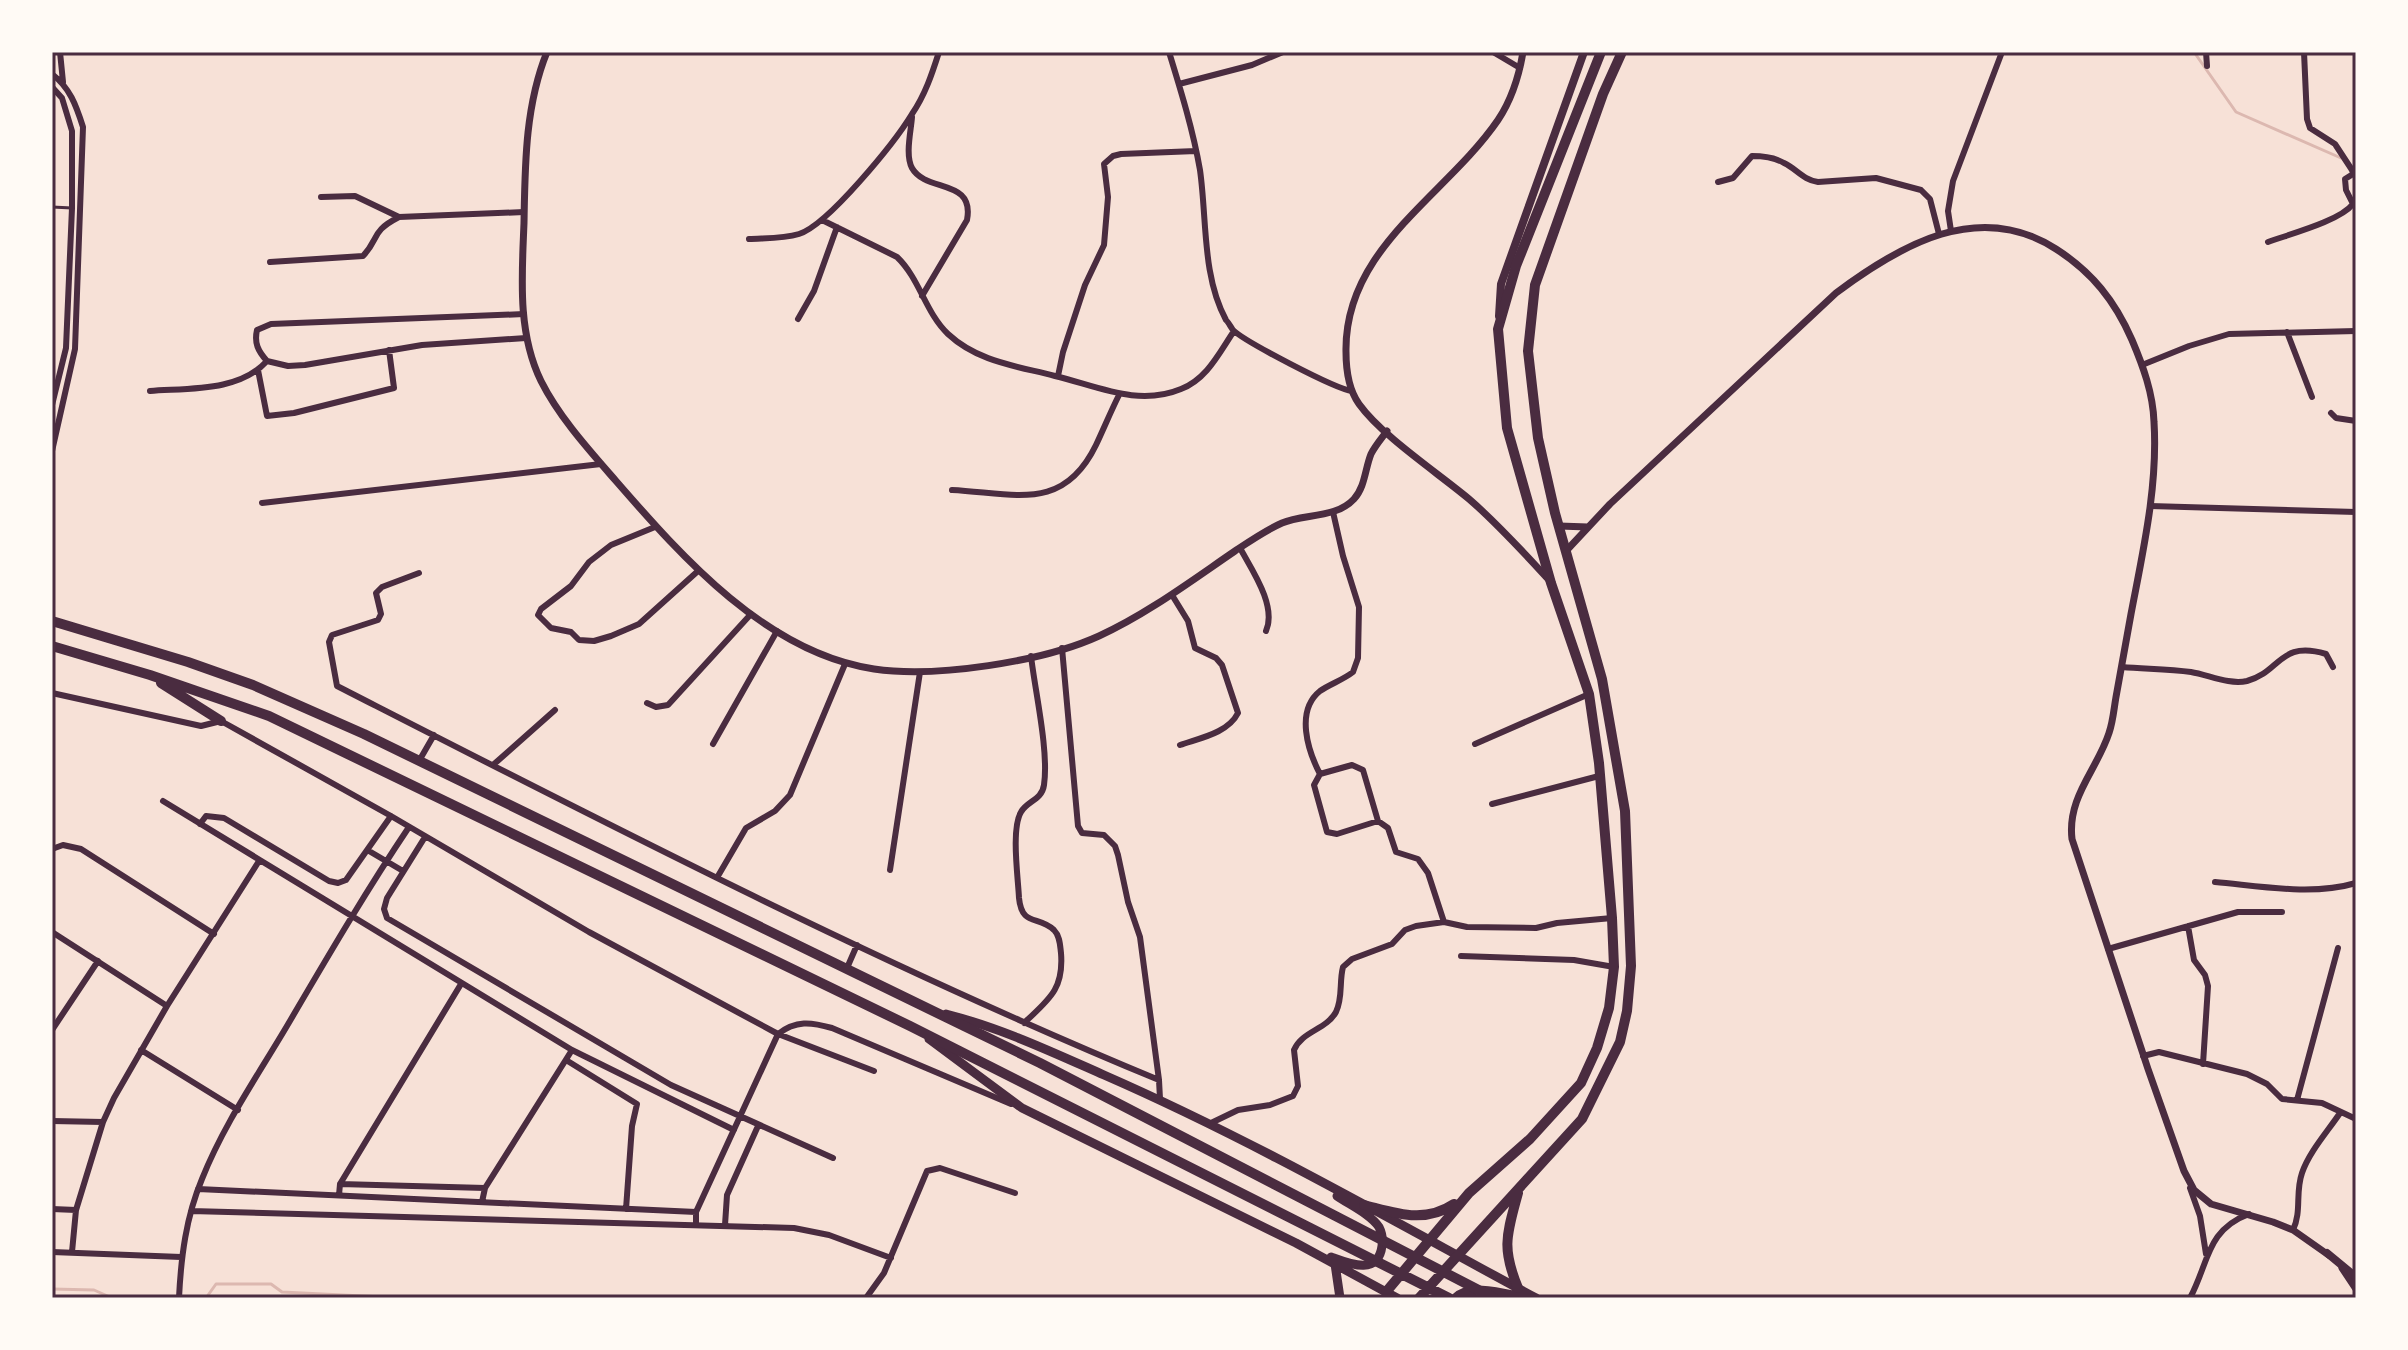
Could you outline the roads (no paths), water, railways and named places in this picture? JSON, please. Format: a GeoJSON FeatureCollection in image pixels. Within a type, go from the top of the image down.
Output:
{"type":"FeatureCollection","features":[{"type":"Feature","properties":{"kind":"highway"},"geometry":{"type":"LineString","coordinates":[[1384,1295],[1469,1193],[1530,1139],[1581,1083],[1597,1048],[1609,1008],[1614,967],[1612,918],[1589,694],[1551,583],[1507,428],[1498,329],[1516,266],[1601,52]]}},
{"type":"Feature","properties":{"kind":"highway"},"geometry":{"type":"LineString","coordinates":[[1419,1298],[1582,1119],[1620,1042],[1630,988],[1625,811],[1602,679],[1559,526],[1533,411],[1528,351],[1535,285],[1603,94],[1622,52]]}},
{"type":"Feature","properties":{"kind":"highway"},"geometry":{"type":"LineString","coordinates":[[52,621],[253,685],[349,727],[1040,1063],[1494,1298]]}},
{"type":"Feature","properties":{"kind":"highway"},"geometry":{"type":"LineString","coordinates":[[52,646],[150,675],[269,716],[910,1026],[1452,1298]]}},
{"type":"Feature","properties":{"kind":"highway"},"geometry":{"type":"LineString","coordinates":[[150,675],[188,703],[221,721]]}},
{"type":"Feature","properties":{"kind":"highway"},"geometry":{"type":"LineString","coordinates":[[1518,1191],[1506,1237],[1507,1255],[1518,1288]]}},
{"type":"Feature","properties":{"kind":"highway"},"geometry":{"type":"LineString","coordinates":[[1364,1205],[1409,1217],[1423,1217],[1444,1210],[1469,1193]]}},
{"type":"Feature","properties":{"kind":"main road"},"geometry":{"type":"LineString","coordinates":[[1498,329],[1501,284],[1584,52]]}},
{"type":"Feature","properties":{"kind":"main road"},"geometry":{"type":"LineString","coordinates":[[933,1010],[980,1023],[1027,1042],[1211,1123],[1536,1298]]}},
{"type":"Feature","properties":{"kind":"main road"},"geometry":{"type":"LineString","coordinates":[[910,1026],[1022,1108],[1296,1243],[1384,1295],[1397,1298]]}},
{"type":"Feature","properties":{"kind":"main road"},"geometry":{"type":"LineString","coordinates":[[1296,1243],[1359,1267],[1369,1266],[1377,1260],[1382,1249],[1380,1229],[1373,1221],[1301,1171]]}},
{"type":"Feature","properties":{"kind":"main road"},"geometry":{"type":"LineString","coordinates":[[2327,1253],[2355,1280]]}},
{"type":"Feature","properties":{"kind":"main road"},"geometry":{"type":"LineString","coordinates":[[1335,1264],[1340,1298]]}},
{"type":"Feature","properties":{"kind":"main road"},"geometry":{"type":"LineString","coordinates":[[1452,1298],[1472,1291],[1528,1298]]}},
{"type":"Feature","properties":{"kind":"street"},"geometry":{"type":"LineString","coordinates":[[60,52],[63,82]]}},
{"type":"Feature","properties":{"kind":"street"},"geometry":{"type":"LineString","coordinates":[[547,52],[537,80],[529,122],[522,291],[526,338],[541,381],[601,464],[698,571],[777,631],[845,664],[920,672],[957,670],[1031,656],[1098,636],[1172,595],[1282,523],[1347,506],[1356,497],[1371,456],[1387,431]]}},
{"type":"Feature","properties":{"kind":"street"},"geometry":{"type":"LineString","coordinates":[[749,239],[801,234],[822,220],[890,145],[913,113],[928,86],[939,52]]}},
{"type":"Feature","properties":{"kind":"street"},"geometry":{"type":"LineString","coordinates":[[1169,52],[1196,151],[1213,285],[1222,310],[1234,331],[1333,386],[1352,391]]}},
{"type":"Feature","properties":{"kind":"street"},"geometry":{"type":"LineString","coordinates":[[1179,84],[1252,65],[1283,52]]}},
{"type":"Feature","properties":{"kind":"street"},"geometry":{"type":"LineString","coordinates":[[1493,52],[1520,68]]}},
{"type":"Feature","properties":{"kind":"street"},"geometry":{"type":"LineString","coordinates":[[1523,52],[1516,86],[1500,118],[1384,246],[1362,283],[1347,331],[1346,363],[1352,391],[1364,411],[1472,502],[1516,543],[1551,583]]}},
{"type":"Feature","properties":{"kind":"street"},"geometry":{"type":"LineString","coordinates":[[1951,231],[1948,211],[1953,181],[2002,52]]}},
{"type":"Feature","properties":{"kind":"street"},"geometry":{"type":"LineString","coordinates":[[2206,52],[2207,66]]}},
{"type":"Feature","properties":{"kind":"street"},"geometry":{"type":"LineString","coordinates":[[2268,242],[2317,224],[2352,206],[2345,179],[2353,174],[2335,144],[2310,128],[2304,52]]}},
{"type":"Feature","properties":{"kind":"street"},"geometry":{"type":"LineString","coordinates":[[52,74],[63,82],[73,98],[83,127],[75,349],[52,451]]}},
{"type":"Feature","properties":{"kind":"street"},"geometry":{"type":"LineString","coordinates":[[52,87],[62,98],[72,131],[66,348],[52,405]]}},
{"type":"Feature","properties":{"kind":"street"},"geometry":{"type":"LineString","coordinates":[[913,113],[910,153],[913,171],[957,192],[965,199],[969,210],[967,220],[922,296]]}},
{"type":"Feature","properties":{"kind":"street"},"geometry":{"type":"LineString","coordinates":[[1058,376],[1085,285],[1104,245],[1108,197],[1104,164],[1121,154],[1196,151]]}},
{"type":"Feature","properties":{"kind":"street"},"geometry":{"type":"LineString","coordinates":[[1718,182],[1733,178],[1752,156],[1786,163],[1809,181],[1876,178],[1921,190],[1930,199],[1939,234]]}},
{"type":"Feature","properties":{"kind":"street"},"geometry":{"type":"LineString","coordinates":[[321,197],[355,196],[399,217]]}},
{"type":"Feature","properties":{"kind":"street"},"geometry":{"type":"LineString","coordinates":[[270,262],[363,256],[370,249],[375,233],[384,224],[399,217],[524,212]]}},
{"type":"Feature","properties":{"kind":"street"},"geometry":{"type":"LineString","coordinates":[[822,220],[897,257],[914,279],[940,325],[963,346],[998,362],[1119,395],[1165,394],[1196,382],[1234,331]]}},
{"type":"Feature","properties":{"kind":"street"},"geometry":{"type":"LineString","coordinates":[[798,319],[814,291],[837,227]]}},
{"type":"Feature","properties":{"kind":"street"},"geometry":{"type":"LineString","coordinates":[[1566,551],[1836,293],[1873,265],[1901,249],[1951,231],[1989,227],[2007,229],[2039,239],[2088,272],[2108,295],[2127,329],[2142,365],[2154,420],[2150,506],[2110,732],[2076,799],[2070,825],[2143,1056],[2200,1216],[2206,1258]]}},
{"type":"Feature","properties":{"kind":"street"},"geometry":{"type":"LineString","coordinates":[[524,314],[271,324],[257,330],[255,337],[260,353],[267,361],[288,366],[422,345],[526,338]]}},
{"type":"Feature","properties":{"kind":"street"},"geometry":{"type":"LineString","coordinates":[[2142,365],[2218,337],[2240,333],[2356,331]]}},
{"type":"Feature","properties":{"kind":"street"},"geometry":{"type":"LineString","coordinates":[[2287,332],[2312,397]]}},
{"type":"Feature","properties":{"kind":"street"},"geometry":{"type":"LineString","coordinates":[[258,370],[267,416],[294,413],[394,388],[389,350]]}},
{"type":"Feature","properties":{"kind":"street"},"geometry":{"type":"LineString","coordinates":[[150,391],[227,383],[258,370],[267,361]]}},
{"type":"Feature","properties":{"kind":"street"},"geometry":{"type":"LineString","coordinates":[[952,490],[1034,494],[1065,486],[1096,446],[1119,395]]}},
{"type":"Feature","properties":{"kind":"street"},"geometry":{"type":"LineString","coordinates":[[2331,413],[2336,418],[2356,421]]}},
{"type":"Feature","properties":{"kind":"street"},"geometry":{"type":"LineString","coordinates":[[262,503],[601,464]]}},
{"type":"Feature","properties":{"kind":"street"},"geometry":{"type":"LineString","coordinates":[[2150,506],[2356,512]]}},
{"type":"Feature","properties":{"kind":"street"},"geometry":{"type":"LineString","coordinates":[[1320,774],[1308,740],[1307,711],[1322,689],[1353,672],[1358,658],[1359,607],[1333,512]]}},
{"type":"Feature","properties":{"kind":"street"},"geometry":{"type":"LineString","coordinates":[[1559,526],[1588,527]]}},
{"type":"Feature","properties":{"kind":"street"},"geometry":{"type":"LineString","coordinates":[[655,527],[611,545],[589,562],[571,586],[541,609],[538,615],[551,628],[571,632],[579,640],[594,641],[639,624],[698,571]]}},
{"type":"Feature","properties":{"kind":"street"},"geometry":{"type":"LineString","coordinates":[[1240,548],[1269,606],[1271,618],[1266,631]]}},
{"type":"Feature","properties":{"kind":"street"},"geometry":{"type":"LineString","coordinates":[[419,573],[382,587],[376,593],[381,614],[378,620],[332,635],[329,642],[337,686],[857,945],[1036,1029],[1159,1080]]}},
{"type":"Feature","properties":{"kind":"street"},"geometry":{"type":"LineString","coordinates":[[1172,595],[1188,621],[1195,648],[1216,658],[1222,665],[1238,713],[1229,724],[1213,733],[1180,745]]}},
{"type":"Feature","properties":{"kind":"street"},"geometry":{"type":"LineString","coordinates":[[647,703],[656,707],[668,705],[751,614]]}},
{"type":"Feature","properties":{"kind":"street"},"geometry":{"type":"LineString","coordinates":[[713,744],[777,631]]}},
{"type":"Feature","properties":{"kind":"street"},"geometry":{"type":"LineString","coordinates":[[1062,648],[1078,826],[1082,833],[1104,835],[1110,839],[1118,855],[1128,902],[1140,937],[1160,1099]]}},
{"type":"Feature","properties":{"kind":"street"},"geometry":{"type":"LineString","coordinates":[[2122,667],[2192,672],[2241,682],[2250,680],[2291,652],[2303,651],[2326,654],[2333,667]]}},
{"type":"Feature","properties":{"kind":"street"},"geometry":{"type":"LineString","coordinates":[[1024,1023],[1059,986],[1061,972],[1059,937],[1050,927],[1025,916],[1019,898],[1017,824],[1022,810],[1037,799],[1044,789],[1045,763],[1031,656]]}},
{"type":"Feature","properties":{"kind":"street"},"geometry":{"type":"LineString","coordinates":[[718,876],[746,828],[775,811],[790,795],[845,664]]}},
{"type":"Feature","properties":{"kind":"street"},"geometry":{"type":"LineString","coordinates":[[890,870],[920,672]]}},
{"type":"Feature","properties":{"kind":"street"},"geometry":{"type":"LineString","coordinates":[[52,693],[201,726],[221,721],[589,932],[778,1034],[874,1071]]}},
{"type":"Feature","properties":{"kind":"street"},"geometry":{"type":"LineString","coordinates":[[1475,744],[1589,694]]}},
{"type":"Feature","properties":{"kind":"street"},"geometry":{"type":"LineString","coordinates":[[493,765],[555,710]]}},
{"type":"Feature","properties":{"kind":"street"},"geometry":{"type":"LineString","coordinates":[[419,761],[434,735]]}},
{"type":"Feature","properties":{"kind":"street"},"geometry":{"type":"LineString","coordinates":[[1378,821],[1337,834],[1327,832],[1315,792],[1316,779],[1320,774],[1358,766],[1366,777],[1378,821],[1388,828],[1396,852],[1418,859],[1428,873],[1444,922]]}},
{"type":"Feature","properties":{"kind":"street"},"geometry":{"type":"LineString","coordinates":[[1492,804],[1599,776]]}},
{"type":"Feature","properties":{"kind":"street"},"geometry":{"type":"LineString","coordinates":[[163,801],[572,1050],[734,1130]]}},
{"type":"Feature","properties":{"kind":"street"},"geometry":{"type":"LineString","coordinates":[[200,824],[206,816],[217,815],[329,881],[338,883],[346,880],[369,851],[391,816]]}},
{"type":"Feature","properties":{"kind":"street"},"geometry":{"type":"LineString","coordinates":[[179,1298],[181,1257],[198,1189],[238,1110],[351,917],[409,827]]}},
{"type":"Feature","properties":{"kind":"street"},"geometry":{"type":"LineString","coordinates":[[425,837],[387,898],[384,909],[387,918],[671,1085],[833,1158]]}},
{"type":"Feature","properties":{"kind":"street"},"geometry":{"type":"LineString","coordinates":[[52,849],[63,845],[81,849],[214,934]]}},
{"type":"Feature","properties":{"kind":"street"},"geometry":{"type":"LineString","coordinates":[[369,851],[403,871]]}},
{"type":"Feature","properties":{"kind":"street"},"geometry":{"type":"LineString","coordinates":[[72,1252],[76,1210],[103,1122],[167,1006],[259,861]]}},
{"type":"Feature","properties":{"kind":"street"},"geometry":{"type":"LineString","coordinates":[[288,878],[298,862]]}},
{"type":"Feature","properties":{"kind":"street"},"geometry":{"type":"LineString","coordinates":[[2215,882],[2296,889],[2342,887],[2356,883]]}},
{"type":"Feature","properties":{"kind":"street"},"geometry":{"type":"LineString","coordinates":[[2108,949],[2238,912],[2282,912]]}},
{"type":"Feature","properties":{"kind":"street"},"geometry":{"type":"LineString","coordinates":[[1211,1123],[1238,1110],[1270,1105],[1293,1096],[1298,1086],[1294,1050],[1303,1038],[1326,1024],[1338,1008],[1343,967],[1352,959],[1392,944],[1405,930],[1444,922],[1467,927],[1507,929],[1612,918]]}},
{"type":"Feature","properties":{"kind":"street"},"geometry":{"type":"LineString","coordinates":[[2188,926],[2194,960],[2205,975],[2208,986],[2203,1064]]}},
{"type":"Feature","properties":{"kind":"street"},"geometry":{"type":"LineString","coordinates":[[52,932],[167,1006]]}},
{"type":"Feature","properties":{"kind":"street"},"geometry":{"type":"LineString","coordinates":[[420,959],[429,943]]}},
{"type":"Feature","properties":{"kind":"street"},"geometry":{"type":"LineString","coordinates":[[847,968],[857,945]]}},
{"type":"Feature","properties":{"kind":"street"},"geometry":{"type":"LineString","coordinates":[[2297,1100],[2338,948]]}},
{"type":"Feature","properties":{"kind":"street"},"geometry":{"type":"LineString","coordinates":[[1461,956],[1574,960],[1614,967]]}},
{"type":"Feature","properties":{"kind":"street"},"geometry":{"type":"LineString","coordinates":[[52,1030],[98,961]]}},
{"type":"Feature","properties":{"kind":"street"},"geometry":{"type":"LineString","coordinates":[[339,1195],[340,1184],[461,984]]}},
{"type":"Feature","properties":{"kind":"street"},"geometry":{"type":"LineString","coordinates":[[534,1026],[543,1011]]}},
{"type":"Feature","properties":{"kind":"street"},"geometry":{"type":"LineString","coordinates":[[696,1224],[696,1212],[778,1034],[789,1026],[801,1022],[832,1028],[1022,1108]]}},
{"type":"Feature","properties":{"kind":"street"},"geometry":{"type":"LineString","coordinates":[[1027,1042],[1036,1029]]}},
{"type":"Feature","properties":{"kind":"street"},"geometry":{"type":"LineString","coordinates":[[141,1050],[238,1110]]}},
{"type":"Feature","properties":{"kind":"street"},"geometry":{"type":"LineString","coordinates":[[482,1202],[485,1188],[572,1050]]}},
{"type":"Feature","properties":{"kind":"street"},"geometry":{"type":"LineString","coordinates":[[2143,1056],[2159,1052],[2247,1074],[2267,1084],[2282,1099],[2322,1103],[2356,1119]]}},
{"type":"Feature","properties":{"kind":"street"},"geometry":{"type":"LineString","coordinates":[[566,1060],[637,1104],[632,1126],[626,1209]]}},
{"type":"Feature","properties":{"kind":"street"},"geometry":{"type":"LineString","coordinates":[[2293,1230],[2299,1219],[2298,1190],[2302,1171],[2340,1113]]}},
{"type":"Feature","properties":{"kind":"street"},"geometry":{"type":"LineString","coordinates":[[52,1121],[103,1122]]}},
{"type":"Feature","properties":{"kind":"street"},"geometry":{"type":"LineString","coordinates":[[725,1225],[727,1195],[758,1126]]}},
{"type":"Feature","properties":{"kind":"street"},"geometry":{"type":"LineString","coordinates":[[866,1298],[879,1283],[927,1171],[940,1168],[1015,1193]]}},
{"type":"Feature","properties":{"kind":"street"},"geometry":{"type":"LineString","coordinates":[[2184,1171],[2194,1190],[2204,1200],[2293,1230],[2327,1253]]}},
{"type":"Feature","properties":{"kind":"street"},"geometry":{"type":"LineString","coordinates":[[340,1184],[485,1188]]}},
{"type":"Feature","properties":{"kind":"street"},"geometry":{"type":"LineString","coordinates":[[198,1189],[696,1212]]}},
{"type":"Feature","properties":{"kind":"street"},"geometry":{"type":"LineString","coordinates":[[375,1197],[375,1216]]}},
{"type":"Feature","properties":{"kind":"street"},"geometry":{"type":"LineString","coordinates":[[543,1220],[544,1205]]}},
{"type":"Feature","properties":{"kind":"street"},"geometry":{"type":"LineString","coordinates":[[52,1209],[76,1210]]}},
{"type":"Feature","properties":{"kind":"street"},"geometry":{"type":"LineString","coordinates":[[191,1211],[696,1224],[811,1230],[891,1258]]}},
{"type":"Feature","properties":{"kind":"street"},"geometry":{"type":"LineString","coordinates":[[2190,1298],[2219,1232],[2236,1219],[2249,1214]]}},
{"type":"Feature","properties":{"kind":"street"},"geometry":{"type":"LineString","coordinates":[[52,1252],[181,1257]]}},
{"type":"Feature","properties":{"kind":"street"},"geometry":{"type":"LineString","coordinates":[[2354,1298],[2355,1280]]}},
{"type":"Feature","properties":{"kind":"lane"},"geometry":{"type":"LineString","coordinates":[[52,207],[72,208]]}},
{"type":"Feature","properties":{"kind":"waterway"},"geometry":{"type":"LineString","coordinates":[[2194,52],[2236,112],[2341,158]]}},
{"type":"Feature","properties":{"kind":"waterway"},"geometry":{"type":"LineString","coordinates":[[206,1298],[216,1284],[271,1284],[282,1292],[403,1298]]}},
{"type":"Feature","properties":{"kind":"waterway"},"geometry":{"type":"LineString","coordinates":[[52,1289],[94,1290],[112,1298]]}}]}
